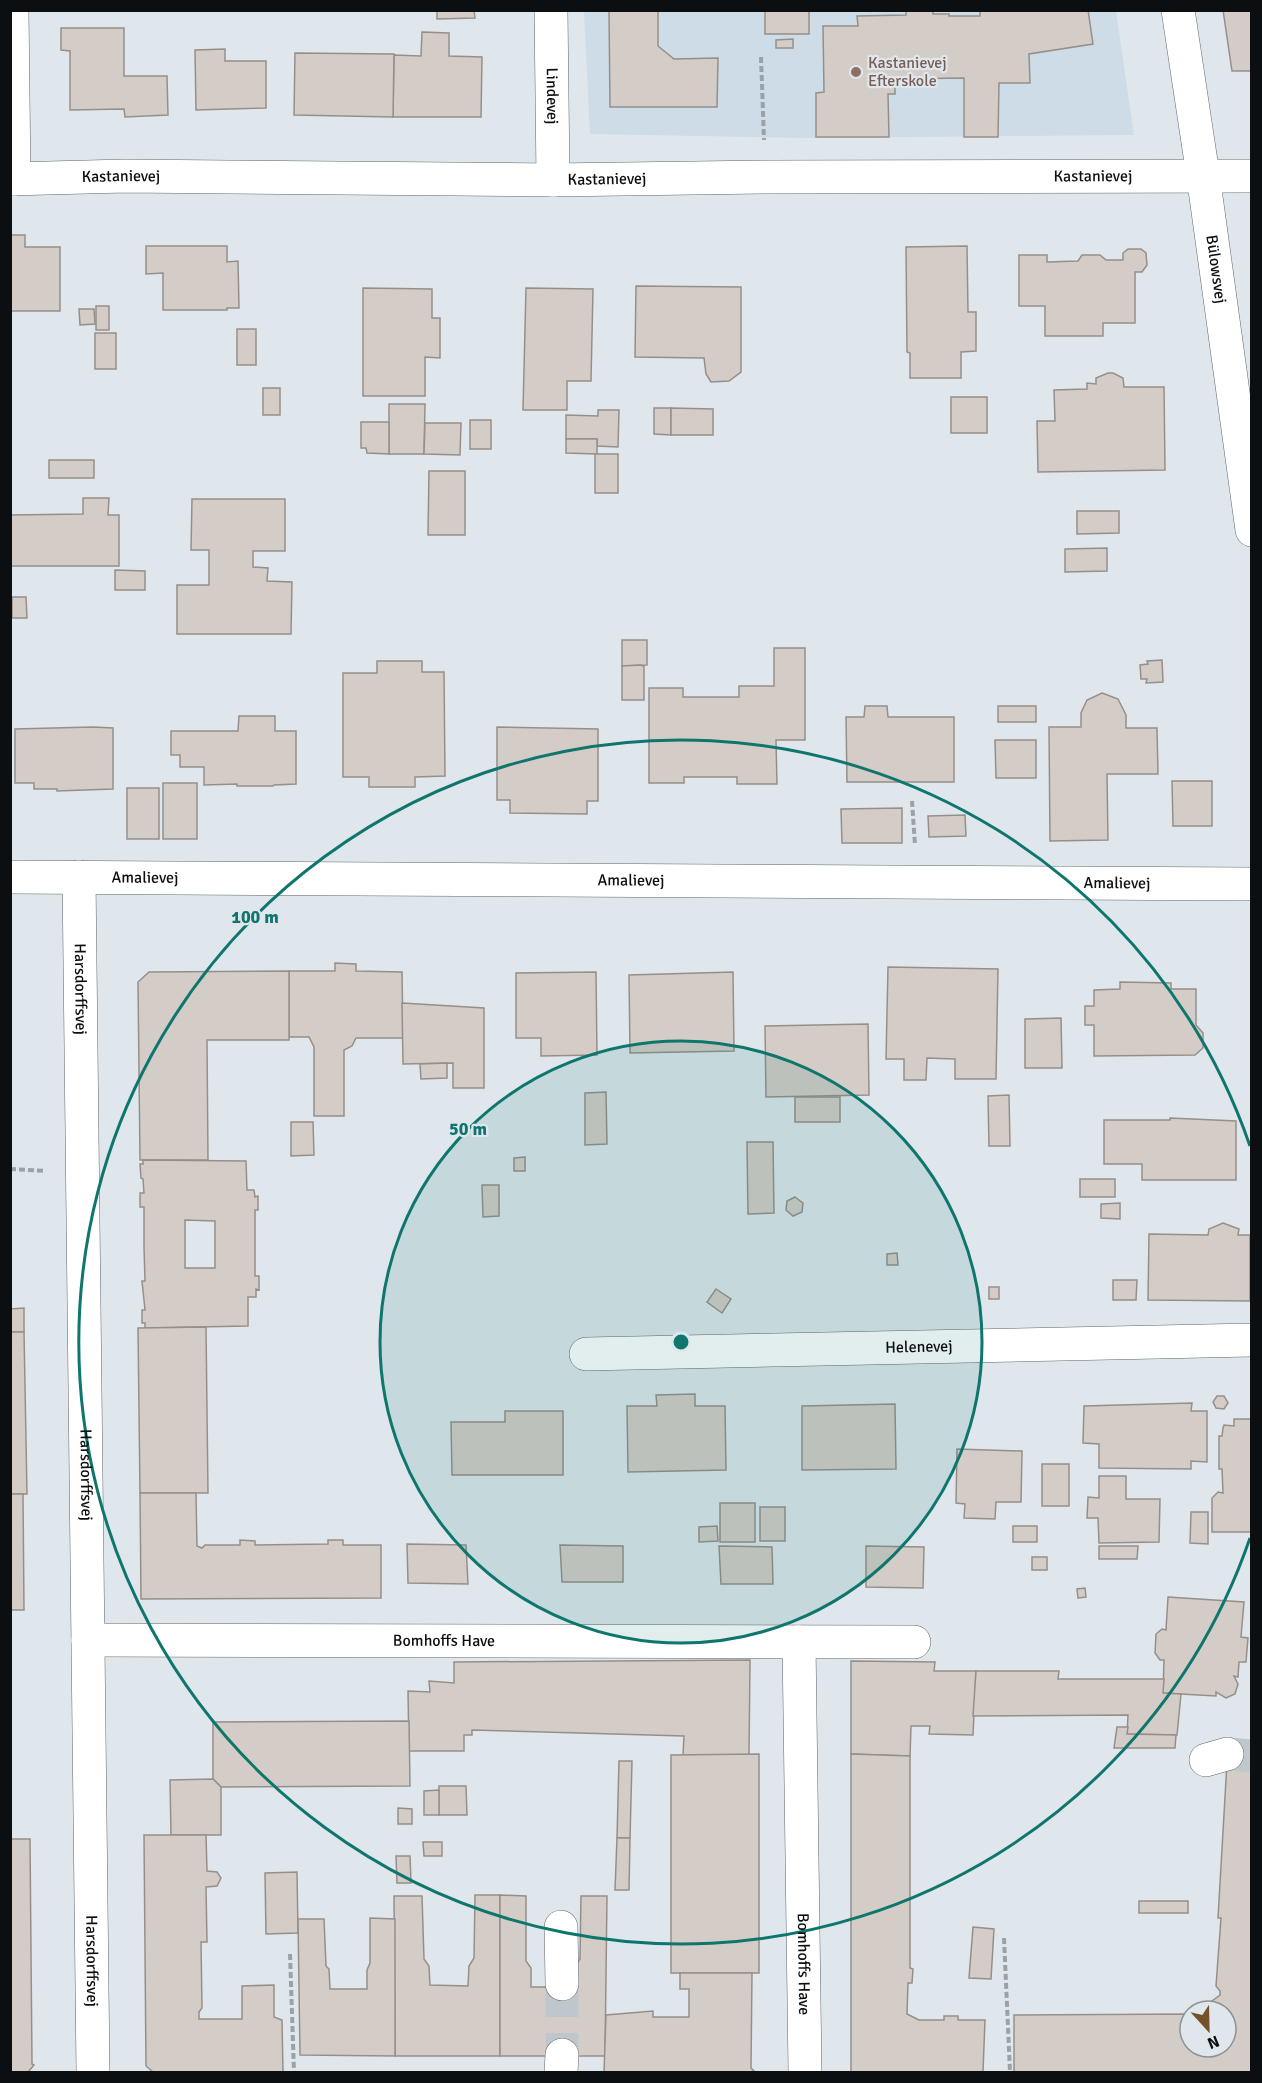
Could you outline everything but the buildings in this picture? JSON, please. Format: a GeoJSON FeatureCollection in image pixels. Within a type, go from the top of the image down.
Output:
{"type":"FeatureCollection","features":[{"type":"Feature","properties":{"kind":"street"},"geometry":{"type":"LineString","coordinates":[[12,10],[12,179]]}},
{"type":"Feature","properties":{"kind":"street","name":"Lindevej"},"geometry":{"type":"LineString","coordinates":[[551,10],[553,180]]}},
{"type":"Feature","properties":{"kind":"street","name":"Bülowsvej"},"geometry":{"type":"LineString","coordinates":[[1178,10],[1203,175],[1251,530]]}},
{"type":"Feature","properties":{"kind":"street","name":"Kastanievej"},"geometry":{"type":"LineString","coordinates":[[12,179],[137,176],[553,180],[1251,176]]}},
{"type":"Feature","properties":{"kind":"street","name":"Amalievej"},"geometry":{"type":"LineString","coordinates":[[10,877],[1251,884]]}},
{"type":"Feature","properties":{"kind":"street","name":"Harsdorffsvej"},"geometry":{"type":"LineString","coordinates":[[80,878],[93,2073]]}},
{"type":"Feature","properties":{"kind":"street","name":"Helenevej"},"geometry":{"type":"LineString","coordinates":[[586,1354],[1251,1340]]}},
{"type":"Feature","properties":{"kind":"street","name":"Bomhoffs Have"},"geometry":{"type":"LineString","coordinates":[[88,1640],[914,1642]]}},
{"type":"Feature","properties":{"kind":"street","name":"Bomhoffs Have"},"geometry":{"type":"LineString","coordinates":[[798,1642],[805,2073]]}},
{"type":"Feature","properties":{"kind":"street"},"geometry":{"type":"LineString","coordinates":[[561,1927],[562,1984]]}},
{"type":"Feature","properties":{"kind":"path"},"geometry":{"type":"LineString","coordinates":[[761,57],[767,177]]}},
{"type":"Feature","properties":{"kind":"path"},"geometry":{"type":"LineString","coordinates":[[912,801],[919,881]]}},
{"type":"Feature","properties":{"kind":"path"},"geometry":{"type":"LineString","coordinates":[[1004,1938],[1010,2073]]}},
{"type":"Feature","properties":{"kind":"path"},"geometry":{"type":"LineString","coordinates":[[290,1954],[294,2073]]}},
{"type":"Feature","properties":{"kind":"shaded area","name":"Kastanievej Efterskole"},"geometry":{"type":"Polygon","coordinates":[[[584,11],[1116,11],[1134,135],[805,138],[590,134],[584,11]]]}},
{"type":"Feature","properties":{"kind":"tunnel"},"geometry":{"type":"LineString","coordinates":[[1227,1754],[1252,1756]]}},
{"type":"Feature","properties":{"kind":"tunnel"},"geometry":{"type":"LineString","coordinates":[[562,1984],[562,2055]]}},
{"type":"Feature","properties":{"kind":"place","name":"Kastanievej Efterskole"},"geometry":{"type":"Point","coordinates":[856,72]}}]}
